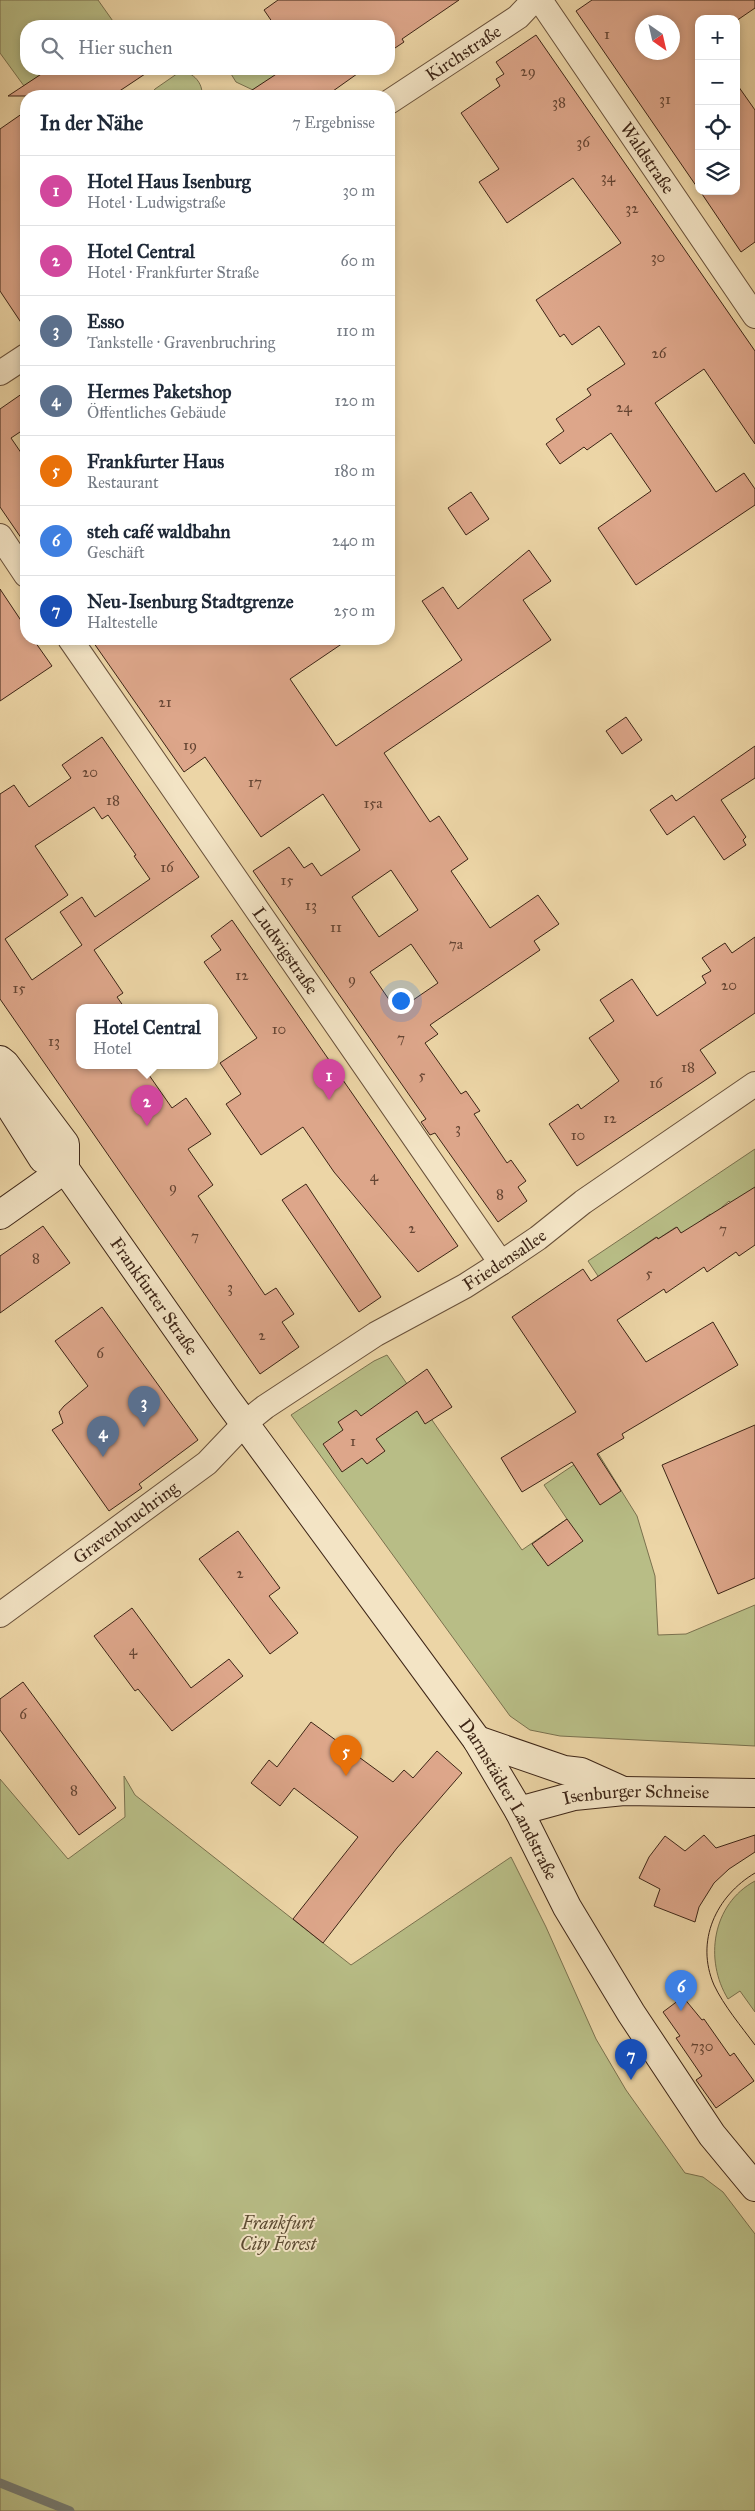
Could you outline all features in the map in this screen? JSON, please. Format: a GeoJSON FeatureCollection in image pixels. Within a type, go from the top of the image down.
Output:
{"type":"FeatureCollection","features":[{"type":"Feature","properties":{"kind":"main road"},"geometry":{"type":"LineString","coordinates":[[0,1060],[5,1064],[65,1144],[66,1169]]}},
{"type":"Feature","properties":{"kind":"main road"},"geometry":{"type":"LineString","coordinates":[[0,1091],[42,1159],[66,1169]]}},
{"type":"Feature","properties":{"kind":"main road"},"geometry":{"type":"LineString","coordinates":[[0,1215],[66,1169]]}},
{"type":"Feature","properties":{"kind":"main road","name":"Frankfurter Straße"},"geometry":{"type":"LineString","coordinates":[[66,1169],[245,1423]]}},
{"type":"Feature","properties":{"kind":"main road","name":"Darmstädter Landstraße"},"geometry":{"type":"LineString","coordinates":[[245,1423],[477,1740],[519,1811],[567,1907],[631,2013],[712,2135],[755,2187]]}},
{"type":"Feature","properties":{"kind":"main road"},"geometry":{"type":"LineString","coordinates":[[477,1740],[564,1770],[581,1772],[624,1791]]}},
{"type":"Feature","properties":{"kind":"main road","name":"Isenburger Schneise"},"geometry":{"type":"LineString","coordinates":[[519,1811],[574,1796],[624,1791],[755,1793]]}},
{"type":"Feature","properties":{"kind":"street","name":"Kirchstraße"},"geometry":{"type":"LineString","coordinates":[[395,98],[518,16],[534,0]]}},
{"type":"Feature","properties":{"kind":"street","name":"Waldstraße"},"geometry":{"type":"LineString","coordinates":[[540,0],[755,316]]}},
{"type":"Feature","properties":{"kind":"street"},"geometry":{"type":"LineString","coordinates":[[0,373],[20,360]]}},
{"type":"Feature","properties":{"kind":"street"},"geometry":{"type":"LineString","coordinates":[[0,536],[20,566]]}},
{"type":"Feature","properties":{"kind":"street","name":"Ludwigstraße"},"geometry":{"type":"LineString","coordinates":[[74,645],[501,1263]]}},
{"type":"Feature","properties":{"kind":"street","name":"Friedensallee"},"geometry":{"type":"LineString","coordinates":[[245,1423],[265,1407],[376,1334],[465,1286],[501,1263],[538,1238],[583,1202],[755,1084]]}},
{"type":"Feature","properties":{"kind":"street","name":"Gravenbruchring"},"geometry":{"type":"LineString","coordinates":[[0,1615],[207,1462],[245,1423]]}},
{"type":"Feature","properties":{"kind":"green space"},"geometry":{"type":"Polygon","coordinates":[[[0,0],[98,0],[112,20],[20,20],[20,75],[40,75],[24,86],[0,53],[0,0]]]}},
{"type":"Feature","properties":{"kind":"green space"},"geometry":{"type":"Polygon","coordinates":[[[175,75],[192,75],[197,79],[202,90],[154,90],[175,75]]]}},
{"type":"Feature","properties":{"kind":"green space"},"geometry":{"type":"Polygon","coordinates":[[[232,75],[276,75],[253,90],[236,82],[232,75]]]}},
{"type":"Feature","properties":{"kind":"green space"},"geometry":{"type":"Polygon","coordinates":[[[755,1149],[755,1188],[731,1203],[729,1201],[712,1216],[710,1214],[682,1235],[676,1227],[658,1239],[656,1237],[617,1264],[618,1266],[600,1279],[588,1261],[755,1149]]]}},
{"type":"Feature","properties":{"kind":"green space"},"geometry":{"type":"Polygon","coordinates":[[[387,1355],[522,1550],[567,1519],[544,1485],[596,1450],[637,1516],[655,1576],[658,1635],[686,1634],[755,1605],[755,1746],[560,1736],[530,1730],[510,1716],[291,1415],[374,1361],[387,1355]]]}},
{"type":"Feature","properties":{"kind":"green space","name":"Frankfurt City Forest"},"geometry":{"type":"Polygon","coordinates":[[[124,1776],[135,1795],[351,1965],[511,1857],[546,1927],[596,2039],[626,2090],[685,2173],[703,2177],[723,2192],[755,2234],[755,2511],[0,2511],[0,1779],[68,1859],[125,1817],[124,1776]]]}},
{"type":"Feature","properties":{"kind":"green space"},"geometry":{"type":"Polygon","coordinates":[[[755,1881],[755,2012],[740,1991],[728,1999],[716,1967],[715,1951],[716,1934],[721,1918],[729,1904],[741,1891],[755,1881]]]}},
{"type":"Feature","properties":{"kind":"building"},"geometry":{"type":"Polygon","coordinates":[[[278,0],[459,0],[402,39],[404,42],[395,48],[395,20],[271,20],[264,10],[278,0]]]}},
{"type":"Feature","properties":{"kind":"building"},"geometry":{"type":"Polygon","coordinates":[[[592,0],[755,0],[755,8],[740,18],[740,15],[695,15],[695,184],[576,11],[592,0]]]}},
{"type":"Feature","properties":{"kind":"building"},"geometry":{"type":"Polygon","coordinates":[[[536,35],[755,351],[755,444],[704,369],[655,403],[716,492],[744,473],[755,489],[755,505],[636,585],[598,528],[651,491],[611,433],[587,450],[584,447],[560,464],[546,444],[564,431],[556,419],[591,395],[587,389],[625,364],[599,326],[572,345],[564,334],[560,337],[536,300],[621,243],[573,178],[507,223],[479,182],[499,169],[461,113],[500,86],[496,79],[504,74],[496,62],[536,35]]]}},
{"type":"Feature","properties":{"kind":"building"},"geometry":{"type":"Polygon","coordinates":[[[40,75],[144,75],[121,90],[20,90],[20,96],[8,96],[40,75]]]}},
{"type":"Feature","properties":{"kind":"building"},"geometry":{"type":"Polygon","coordinates":[[[275,75],[356,75],[334,90],[252,90],[275,75]]]}},
{"type":"Feature","properties":{"kind":"building"},"geometry":{"type":"Polygon","coordinates":[[[740,89],[755,110],[755,242],[741,252],[703,195],[740,195],[740,89]]]}},
{"type":"Feature","properties":{"kind":"building"},"geometry":{"type":"Polygon","coordinates":[[[20,115],[20,321],[0,291],[0,129],[20,115]]]}},
{"type":"Feature","properties":{"kind":"building"},"geometry":{"type":"Polygon","coordinates":[[[20,395],[20,432],[11,438],[20,451],[20,536],[0,507],[0,409],[20,395]]]}},
{"type":"Feature","properties":{"kind":"building"},"geometry":{"type":"Polygon","coordinates":[[[471,492],[489,519],[466,535],[448,508],[471,492]]]}},
{"type":"Feature","properties":{"kind":"building"},"geometry":{"type":"Polygon","coordinates":[[[529,550],[551,581],[523,600],[551,640],[384,753],[430,822],[439,816],[468,859],[451,871],[490,928],[538,895],[559,924],[534,941],[540,950],[430,1025],[438,1034],[425,1043],[461,1094],[466,1091],[480,1111],[474,1114],[507,1163],[511,1160],[526,1181],[518,1187],[527,1201],[498,1222],[435,1133],[430,1135],[421,1122],[426,1119],[253,871],[289,847],[304,868],[312,863],[321,876],[360,850],[323,794],[261,837],[205,757],[184,772],[95,645],[340,645],[290,679],[336,746],[462,660],[422,601],[443,587],[458,609],[529,550]],[[391,870],[352,897],[379,937],[418,910],[391,870]],[[411,944],[370,972],[397,1011],[438,983],[411,944]]]}},
{"type":"Feature","properties":{"kind":"building"},"geometry":{"type":"Polygon","coordinates":[[[0,589],[20,619],[20,645],[37,645],[52,666],[0,701],[0,589]]]}},
{"type":"Feature","properties":{"kind":"building"},"geometry":{"type":"Polygon","coordinates":[[[626,717],[642,740],[622,754],[606,731],[626,717]]]}},
{"type":"Feature","properties":{"kind":"building"},"geometry":{"type":"Polygon","coordinates":[[[102,737],[199,877],[94,950],[123,993],[117,997],[122,1004],[76,1004],[76,1069],[145,1069],[172,1108],[186,1098],[211,1134],[188,1149],[213,1185],[198,1196],[265,1295],[276,1288],[294,1314],[282,1322],[299,1347],[260,1374],[0,999],[0,794],[14,785],[29,807],[71,778],[62,765],[102,737]],[[94,807],[35,846],[68,895],[5,939],[32,980],[82,945],[60,912],[82,897],[95,917],[150,879],[108,815],[102,819],[94,807]]]}},
{"type":"Feature","properties":{"kind":"building"},"geometry":{"type":"Polygon","coordinates":[[[755,746],[755,778],[721,800],[746,837],[743,840],[746,845],[724,860],[694,816],[667,835],[650,810],[672,795],[676,801],[755,746]]]}},
{"type":"Feature","properties":{"kind":"building"},"geometry":{"type":"Polygon","coordinates":[[[232,920],[458,1246],[418,1272],[334,1172],[303,1127],[261,1155],[226,1104],[241,1094],[220,1063],[257,1038],[204,962],[221,950],[211,936],[232,920]]]}},
{"type":"Feature","properties":{"kind":"building"},"geometry":{"type":"Polygon","coordinates":[[[755,937],[755,1013],[700,1050],[716,1073],[577,1166],[549,1124],[578,1104],[581,1109],[619,1081],[589,1038],[614,1021],[600,1000],[632,979],[657,1016],[706,983],[702,976],[711,971],[702,958],[725,943],[732,953],[755,937]]]}},
{"type":"Feature","properties":{"kind":"building"},"geometry":{"type":"Polygon","coordinates":[[[306,1184],[381,1297],[359,1312],[282,1200],[306,1184]]]}},
{"type":"Feature","properties":{"kind":"building"},"geometry":{"type":"Polygon","coordinates":[[[755,1187],[755,1245],[739,1256],[736,1252],[707,1272],[704,1267],[666,1293],[664,1289],[617,1320],[646,1362],[713,1322],[738,1365],[622,1434],[624,1438],[597,1454],[621,1491],[600,1505],[572,1462],[522,1492],[501,1458],[576,1412],[512,1317],[583,1269],[591,1281],[657,1237],[658,1239],[677,1227],[681,1233],[755,1187]]]}},
{"type":"Feature","properties":{"kind":"building"},"geometry":{"type":"Polygon","coordinates":[[[43,1226],[70,1263],[0,1313],[0,1256],[43,1226]]]}},
{"type":"Feature","properties":{"kind":"building"},"geometry":{"type":"Polygon","coordinates":[[[102,1307],[198,1440],[139,1484],[142,1488],[109,1511],[52,1430],[63,1423],[59,1412],[88,1386],[55,1341],[102,1307]]]}},
{"type":"Feature","properties":{"kind":"building"},"geometry":{"type":"Polygon","coordinates":[[[427,1369],[452,1407],[425,1424],[417,1411],[376,1439],[385,1451],[367,1464],[362,1458],[342,1472],[323,1444],[343,1430],[338,1422],[356,1410],[361,1416],[427,1369]]]}},
{"type":"Feature","properties":{"kind":"building"},"geometry":{"type":"Polygon","coordinates":[[[755,1425],[755,1578],[718,1594],[662,1465],[755,1425]]]}},
{"type":"Feature","properties":{"kind":"building"},"geometry":{"type":"Polygon","coordinates":[[[567,1519],[583,1541],[548,1566],[532,1544],[567,1519]]]}},
{"type":"Feature","properties":{"kind":"building"},"geometry":{"type":"Polygon","coordinates":[[[238,1531],[280,1588],[269,1596],[298,1633],[270,1654],[199,1559],[238,1531]]]}},
{"type":"Feature","properties":{"kind":"building"},"geometry":{"type":"Polygon","coordinates":[[[132,1608],[191,1688],[229,1659],[243,1676],[172,1731],[138,1689],[135,1691],[94,1636],[132,1608]]]}},
{"type":"Feature","properties":{"kind":"building"},"geometry":{"type":"Polygon","coordinates":[[[23,1682],[116,1808],[79,1835],[0,1730],[0,1699],[23,1682]]]}},
{"type":"Feature","properties":{"kind":"building"},"geometry":{"type":"Polygon","coordinates":[[[311,1722],[393,1782],[404,1770],[413,1778],[437,1751],[462,1773],[397,1848],[323,1943],[293,1919],[358,1837],[294,1788],[280,1806],[251,1783],[269,1760],[277,1767],[311,1722]]]}},
{"type":"Feature","properties":{"kind":"building"},"geometry":{"type":"Polygon","coordinates":[[[704,1835],[716,1848],[755,1835],[755,1852],[729,1869],[714,1883],[699,1907],[695,1922],[654,1906],[660,1889],[639,1878],[649,1857],[665,1836],[685,1851],[704,1835]]]}},
{"type":"Feature","properties":{"kind":"building"},"geometry":{"type":"Polygon","coordinates":[[[683,1997],[702,2020],[704,2019],[730,2056],[734,2053],[754,2081],[716,2108],[696,2080],[702,2076],[676,2038],[680,2036],[663,2012],[683,1997]]]}},
{"type":"Feature","properties":{"kind":"waterway"},"geometry":{"type":"LineString","coordinates":[[0,2483],[70,2511]]}},
{"type":"Feature","properties":{"kind":"tram line"},"geometry":{"type":"LineString","coordinates":[[755,1873],[729,1894],[720,1907],[708,1936],[707,1952],[709,1968],[718,1993],[755,2045]]}},
{"type":"Feature","properties":{"kind":"place","name":"Hotel Haus Isenburg"},"geometry":{"type":"Point","coordinates":[329,1100]}},
{"type":"Feature","properties":{"kind":"place","name":"Hotel Central"},"geometry":{"type":"Point","coordinates":[147,1126]}},
{"type":"Feature","properties":{"kind":"place","name":"Esso"},"geometry":{"type":"Point","coordinates":[144,1427]}},
{"type":"Feature","properties":{"kind":"place","name":"Hermes Paketshop"},"geometry":{"type":"Point","coordinates":[103,1457]}},
{"type":"Feature","properties":{"kind":"place","name":"Frankfurter Haus"},"geometry":{"type":"Point","coordinates":[346,1776]}},
{"type":"Feature","properties":{"kind":"place","name":"steh café waldbahn"},"geometry":{"type":"Point","coordinates":[681,2011]}},
{"type":"Feature","properties":{"kind":"place","name":"Neu-Isenburg Stadtgrenze"},"geometry":{"type":"Point","coordinates":[631,2080]}}]}
